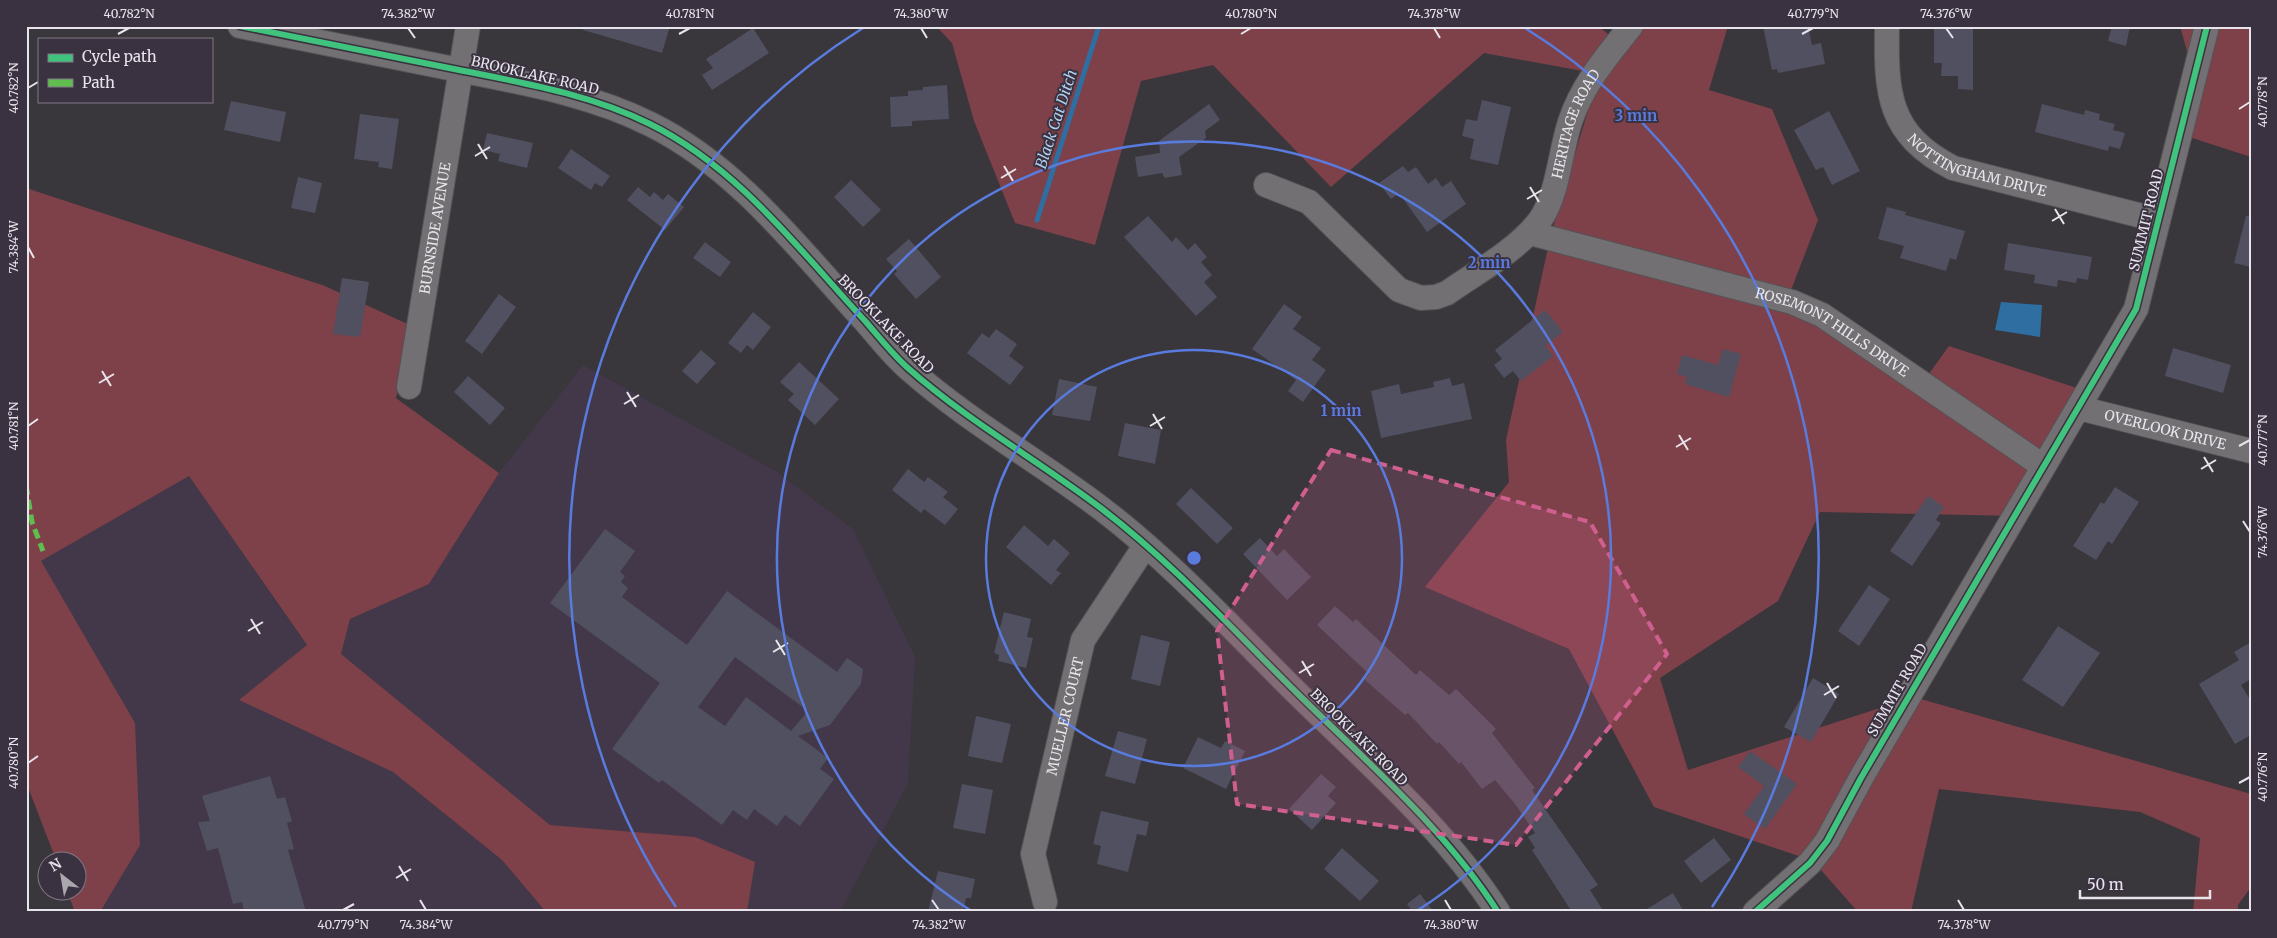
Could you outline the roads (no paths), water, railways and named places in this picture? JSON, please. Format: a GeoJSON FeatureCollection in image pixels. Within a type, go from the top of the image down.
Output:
{"type":"FeatureCollection","features":[{"type":"Feature","properties":{"kind":"street","name":"BROOKLAKE ROAD"},"geometry":{"type":"LineString","coordinates":[[240,26],[526,84],[601,104],[652,125],[690,147],[723,171],[745,192],[905,365],[952,405],[1078,492],[1145,546],[1431,825],[1461,858],[1498,912]]}},
{"type":"Feature","properties":{"kind":"street","name":"BURNSIDE AVENUE"},"geometry":{"type":"LineString","coordinates":[[408,386],[468,26]]}},
{"type":"Feature","properties":{"kind":"street","name":"HERITAGE ROAD"},"geometry":{"type":"LineString","coordinates":[[1266,185],[1309,202],[1399,290],[1421,298],[1436,297],[1447,293],[1530,233],[1541,219],[1550,201],[1570,122],[1580,96],[1593,74],[1631,26]]}},
{"type":"Feature","properties":{"kind":"street","name":"NOTTINGHAM DRIVE"},"geometry":{"type":"LineString","coordinates":[[1887,26],[1886,72],[1895,111],[1904,128],[1920,147],[1936,159],[1953,168],[2158,220]]}},
{"type":"Feature","properties":{"kind":"street","name":"SUMMIT ROAD"},"geometry":{"type":"LineString","coordinates":[[2079,408],[2136,309],[2207,26]]}},
{"type":"Feature","properties":{"kind":"street","name":"ROSEMONT HILLS DRIVE"},"geometry":{"type":"LineString","coordinates":[[1530,233],[1792,302],[1822,315],[1841,326],[2043,466]]}},
{"type":"Feature","properties":{"kind":"street","name":"OVERLOOK DRIVE"},"geometry":{"type":"LineString","coordinates":[[2079,408],[2251,451]]}},
{"type":"Feature","properties":{"kind":"street"},"geometry":{"type":"LineString","coordinates":[[2043,466],[2079,408]]}},
{"type":"Feature","properties":{"kind":"street","name":"SUMMIT ROAD"},"geometry":{"type":"LineString","coordinates":[[1754,912],[1810,863],[1827,841],[1861,778],[2043,466]]}},
{"type":"Feature","properties":{"kind":"street","name":"MUELLER COURT"},"geometry":{"type":"LineString","coordinates":[[1045,902],[1033,854],[1084,640],[1145,546]]}},
{"type":"Feature","properties":{"kind":"water"},"geometry":{"type":"Polygon","coordinates":[[[2001,302],[2042,305],[2040,337],[1995,330],[2001,302]]]}},
{"type":"Feature","properties":{"kind":"waterway","name":"Black Cat Ditch"},"geometry":{"type":"LineString","coordinates":[[1037,220],[1099,26]]}}]}
